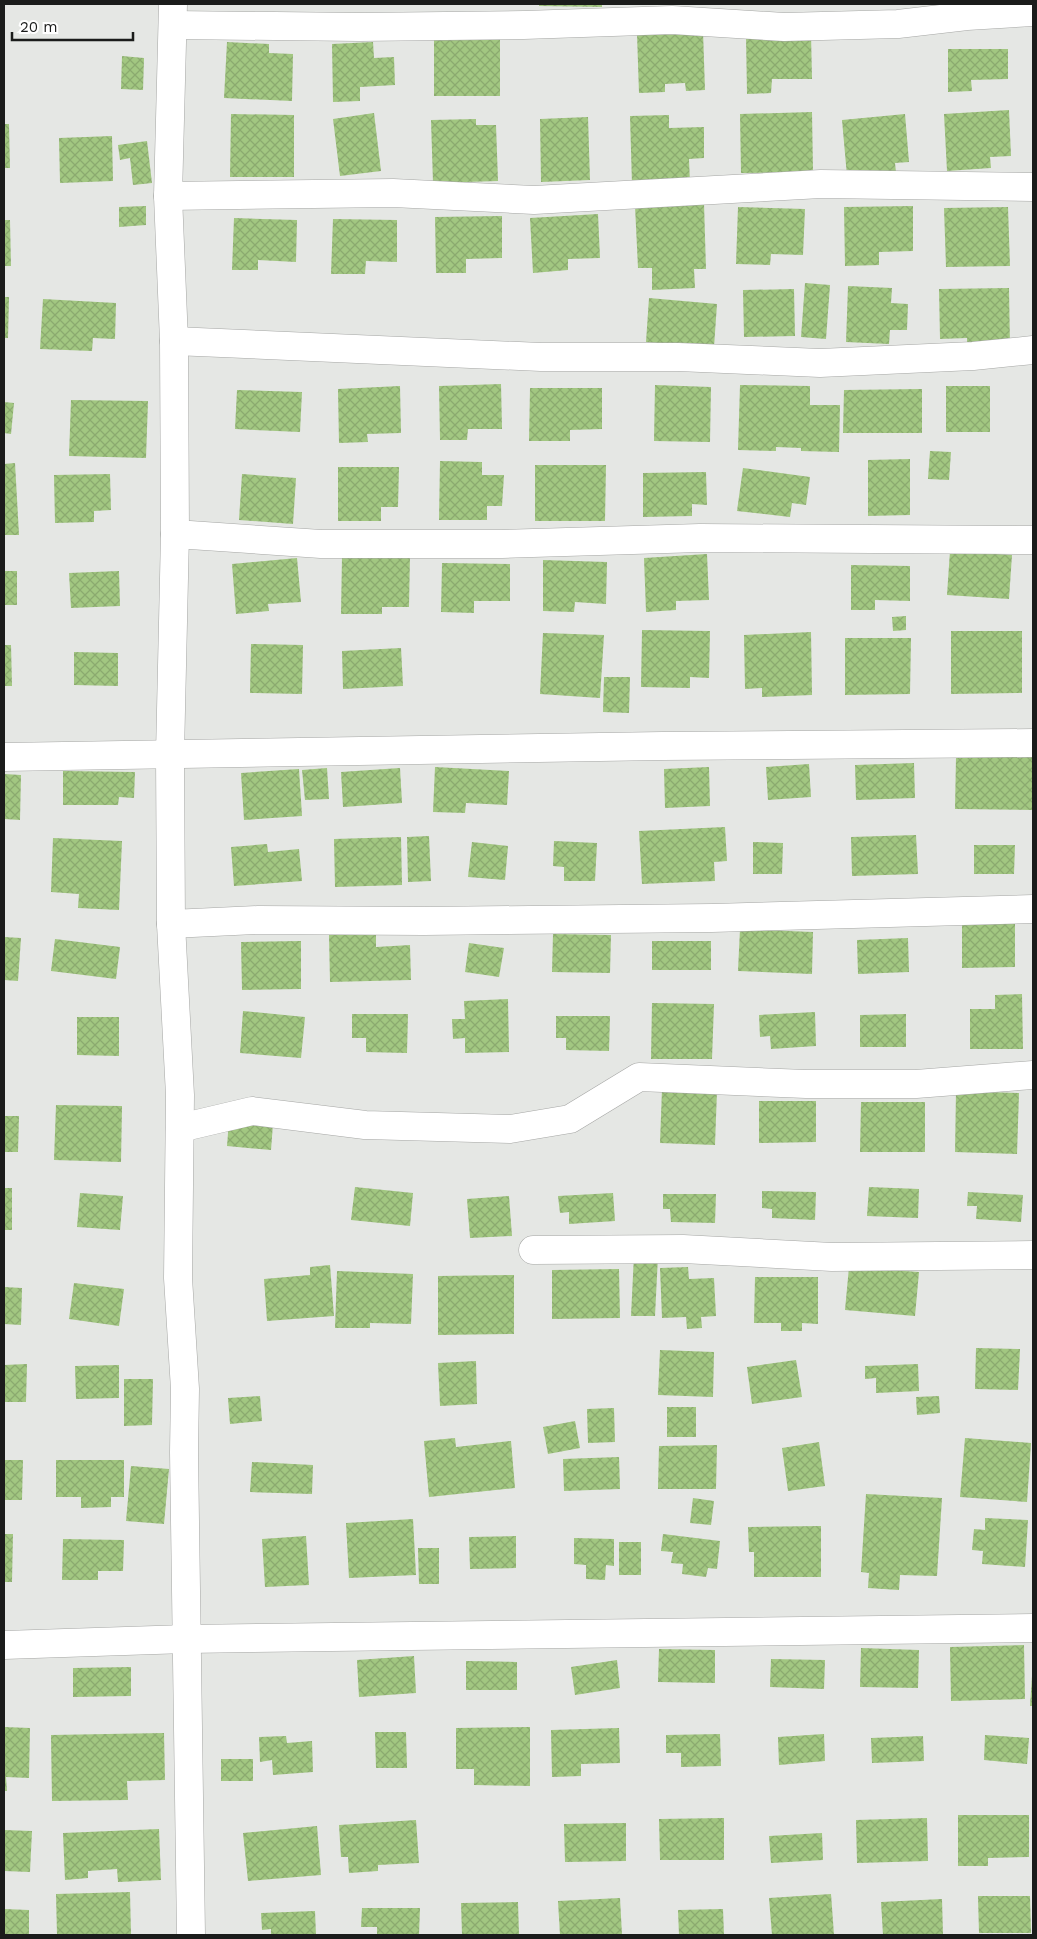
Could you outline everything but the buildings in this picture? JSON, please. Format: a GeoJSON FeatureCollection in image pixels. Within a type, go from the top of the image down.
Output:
{"type":"FeatureCollection","features":[{"type":"Feature","properties":{"kind":"street"},"geometry":{"type":"LineString","coordinates":[[191,1935],[184,1388],[178,1278],[180,1128],[171,924],[170,754],[175,534],[174,341],[168,196],[173,14],[378,27],[672,20],[784,27],[898,24],[967,16],[1033,12]]}},
{"type":"Feature","properties":{"kind":"street"},"geometry":{"type":"LineString","coordinates":[[168,196],[393,193],[534,200],[821,184],[1033,187]]}},
{"type":"Feature","properties":{"kind":"street"},"geometry":{"type":"LineString","coordinates":[[174,341],[541,356],[678,357],[820,363],[973,356],[1033,350]]}},
{"type":"Feature","properties":{"kind":"street"},"geometry":{"type":"LineString","coordinates":[[175,534],[322,544],[502,544],[718,538],[1033,540]]}},
{"type":"Feature","properties":{"kind":"street"},"geometry":{"type":"LineString","coordinates":[[4,757],[652,746],[1033,743]]}},
{"type":"Feature","properties":{"kind":"street"},"geometry":{"type":"LineString","coordinates":[[171,924],[258,920],[694,919],[1033,909]]}},
{"type":"Feature","properties":{"kind":"street"},"geometry":{"type":"LineString","coordinates":[[180,1128],[252,1111],[365,1125],[510,1129],[570,1119],[639,1077],[806,1084],[916,1084],[1033,1075]]}},
{"type":"Feature","properties":{"kind":"street"},"geometry":{"type":"LineString","coordinates":[[533,1250],[683,1249],[832,1257],[1033,1255]]}},
{"type":"Feature","properties":{"kind":"street"},"geometry":{"type":"LineString","coordinates":[[4,1645],[186,1639],[1033,1628]]}}]}
